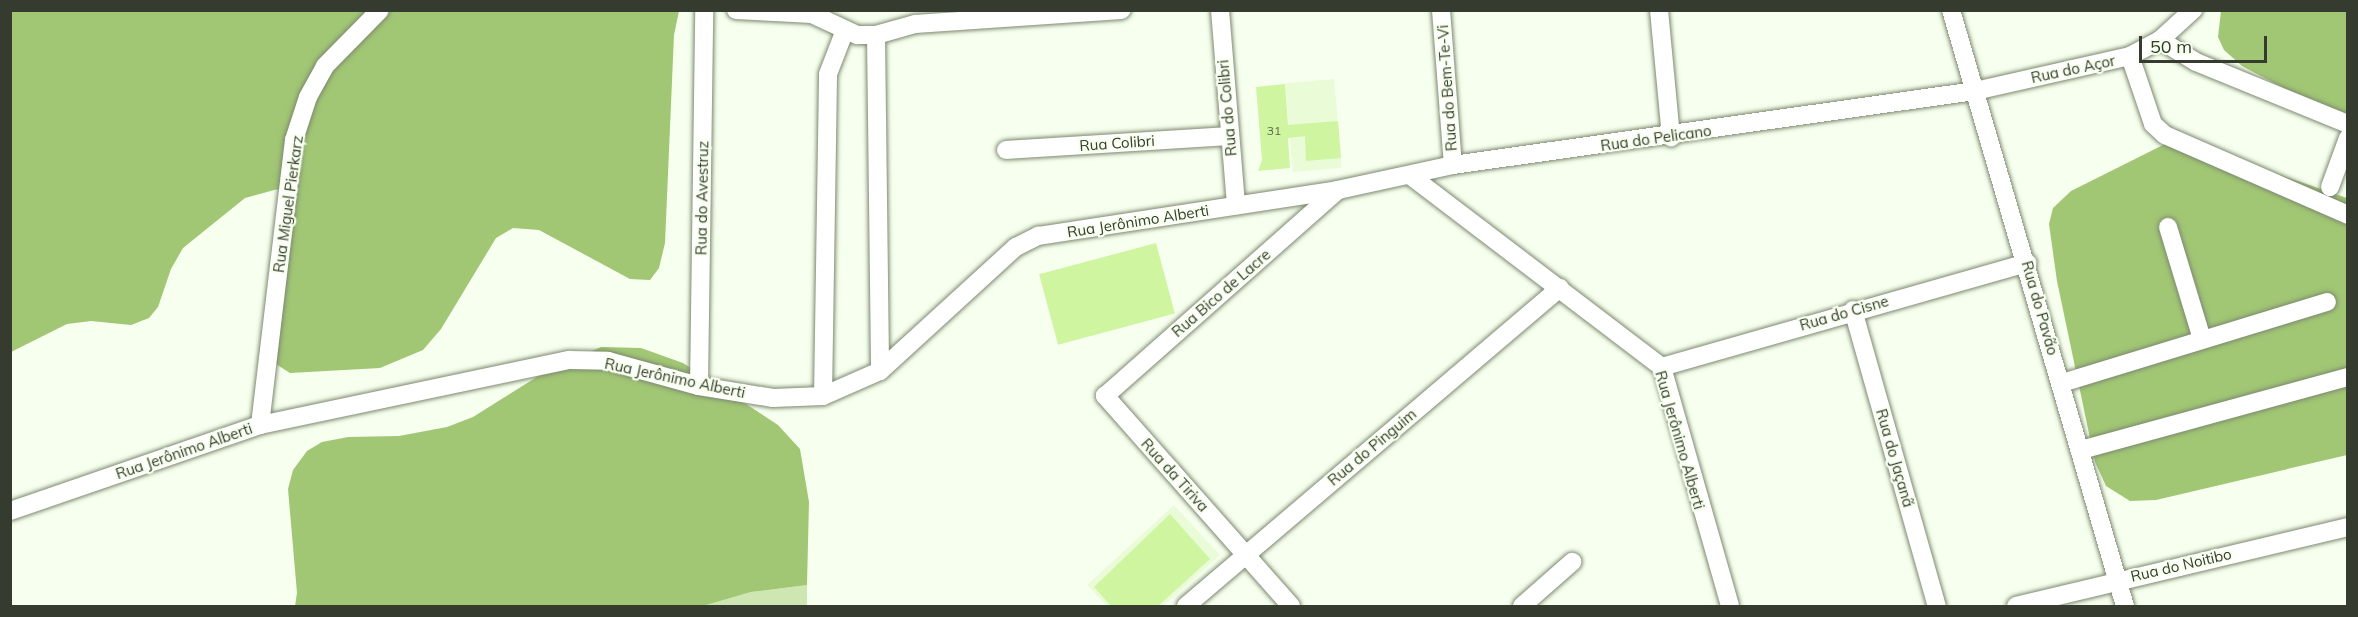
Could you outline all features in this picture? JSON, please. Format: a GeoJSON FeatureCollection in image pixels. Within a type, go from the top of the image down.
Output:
{"type":"FeatureCollection","features":[{"type":"Feature","properties":{"kind":"street","name":"Rua Miguel Pierkarz"},"geometry":{"type":"LineString","coordinates":[[260,425],[294,140],[308,97],[325,66],[380,10]]}},
{"type":"Feature","properties":{"kind":"street","name":"Rua do Avestruz"},"geometry":{"type":"LineString","coordinates":[[699,386],[704,10]]}},
{"type":"Feature","properties":{"kind":"street"},"geometry":{"type":"LineString","coordinates":[[736,10],[819,13],[844,30],[876,35],[914,17],[1122,10]]}},
{"type":"Feature","properties":{"kind":"street","name":"Rua do Colibri"},"geometry":{"type":"LineString","coordinates":[[1220,10],[1236,206]]}},
{"type":"Feature","properties":{"kind":"street","name":"Rua do Bem-Te-Vi"},"geometry":{"type":"LineString","coordinates":[[1441,10],[1454,165]]}},
{"type":"Feature","properties":{"kind":"street"},"geometry":{"type":"LineString","coordinates":[[1659,10],[1671,137]]}},
{"type":"Feature","properties":{"kind":"street","name":"Rua do Pavão"},"geometry":{"type":"LineString","coordinates":[[1951,10],[2028,263],[2124,606]]}},
{"type":"Feature","properties":{"kind":"street","name":"Rua do Açor"},"geometry":{"type":"LineString","coordinates":[[1975,91],[2130,56],[2160,40],[2193,10]]}},
{"type":"Feature","properties":{"kind":"street"},"geometry":{"type":"LineString","coordinates":[[824,396],[828,74],[844,30]]}},
{"type":"Feature","properties":{"kind":"street"},"geometry":{"type":"LineString","coordinates":[[876,35],[880,371]]}},
{"type":"Feature","properties":{"kind":"street"},"geometry":{"type":"LineString","coordinates":[[2160,40],[2196,62],[2348,124]]}},
{"type":"Feature","properties":{"kind":"street"},"geometry":{"type":"LineString","coordinates":[[2130,56],[2153,124],[2164,135],[2348,215]]}},
{"type":"Feature","properties":{"kind":"street","name":"Rua do Pelicano"},"geometry":{"type":"LineString","coordinates":[[1338,190],[1454,165],[1671,137],[1975,91]]}},
{"type":"Feature","properties":{"kind":"street","name":"Rua Colibri"},"geometry":{"type":"LineString","coordinates":[[1006,150],[1229,136]]}},
{"type":"Feature","properties":{"kind":"street"},"geometry":{"type":"LineString","coordinates":[[2330,188],[2348,138]]}},
{"type":"Feature","properties":{"kind":"street","name":"Rua Jerônimo Alberti"},"geometry":{"type":"LineString","coordinates":[[1411,176],[1662,367],[1730,606]]}},
{"type":"Feature","properties":{"kind":"street","name":"Rua Jerônimo Alberti"},"geometry":{"type":"LineString","coordinates":[[10,512],[260,425],[569,360],[608,361],[699,386],[773,398],[824,396],[880,371],[1016,247],[1038,236],[1338,190]]}},
{"type":"Feature","properties":{"kind":"street","name":"Rua Bico de Lacre"},"geometry":{"type":"LineString","coordinates":[[1104,396],[1338,190]]}},
{"type":"Feature","properties":{"kind":"street"},"geometry":{"type":"LineString","coordinates":[[2168,227],[2202,339]]}},
{"type":"Feature","properties":{"kind":"street","name":"Rua do Cisne"},"geometry":{"type":"LineString","coordinates":[[1662,367],[1853,310],[2028,263]]}},
{"type":"Feature","properties":{"kind":"street","name":"Rua do Pinguim"},"geometry":{"type":"LineString","coordinates":[[1186,606],[1560,288]]}},
{"type":"Feature","properties":{"kind":"street"},"geometry":{"type":"LineString","coordinates":[[2061,383],[2327,302]]}},
{"type":"Feature","properties":{"kind":"street","name":"Rua do Jaçanã"},"geometry":{"type":"LineString","coordinates":[[1853,310],[1936,606]]}},
{"type":"Feature","properties":{"kind":"street"},"geometry":{"type":"LineString","coordinates":[[2081,450],[2348,377]]}},
{"type":"Feature","properties":{"kind":"street","name":"Rua da Tiriva"},"geometry":{"type":"LineString","coordinates":[[1104,396],[1291,606]]}},
{"type":"Feature","properties":{"kind":"street","name":"Rua do Noitibo"},"geometry":{"type":"LineString","coordinates":[[2016,606],[2348,527]]}},
{"type":"Feature","properties":{"kind":"street"},"geometry":{"type":"LineString","coordinates":[[1522,606],[1572,562]]}},
{"type":"Feature","properties":{"kind":"shaded area"},"geometry":{"type":"Polygon","coordinates":[[[1334,79],[1342,168],[1293,172],[1285,83],[1334,79]]]}},
{"type":"Feature","properties":{"kind":"shaded area"},"geometry":{"type":"Polygon","coordinates":[[[1174,505],[1220,555],[1163,606],[1107,606],[1087,585],[1174,505]]]}},
{"type":"Feature","properties":{"kind":"shaded area"},"geometry":{"type":"Polygon","coordinates":[[[807,585],[807,606],[703,606],[751,592],[807,585]]]}},
{"type":"Feature","properties":{"kind":"green space"},"geometry":{"type":"Polygon","coordinates":[[[11,11],[679,11],[674,35],[665,243],[659,268],[650,280],[630,279],[539,230],[513,228],[496,238],[441,329],[423,350],[380,368],[290,373],[268,359],[285,204],[278,189],[245,198],[183,248],[171,269],[158,307],[149,318],[131,325],[91,321],[67,324],[11,352],[11,11]]]}},
{"type":"Feature","properties":{"kind":"green space"},"geometry":{"type":"Polygon","coordinates":[[[2221,11],[2347,11],[2347,122],[2242,66],[2224,50],[2218,37],[2221,11]]]}},
{"type":"Feature","properties":{"kind":"green space"},"geometry":{"type":"Polygon","coordinates":[[[2163,145],[2193,145],[2347,198],[2347,455],[2156,500],[2130,501],[2106,486],[2095,462],[2057,281],[2049,224],[2053,208],[2071,191],[2163,145]]]}},
{"type":"Feature","properties":{"kind":"green space"},"geometry":{"type":"Polygon","coordinates":[[[601,347],[641,348],[683,363],[778,425],[800,449],[809,502],[807,585],[751,592],[703,606],[295,606],[297,593],[288,489],[293,470],[307,451],[322,442],[348,437],[399,436],[447,427],[473,417],[548,370],[601,347]]]}},
{"type":"Feature","properties":{"kind":"building"},"geometry":{"type":"Polygon","coordinates":[[[1285,84],[1288,125],[1338,121],[1341,158],[1306,161],[1305,136],[1288,138],[1290,168],[1258,171],[1262,160],[1256,87],[1285,84]]]}},
{"type":"Feature","properties":{"kind":"building"},"geometry":{"type":"Polygon","coordinates":[[[1156,243],[1175,314],[1058,345],[1039,274],[1156,243]]]}},
{"type":"Feature","properties":{"kind":"building"},"geometry":{"type":"Polygon","coordinates":[[[1170,514],[1210,559],[1158,606],[1111,606],[1094,587],[1170,514]]]}}]}
